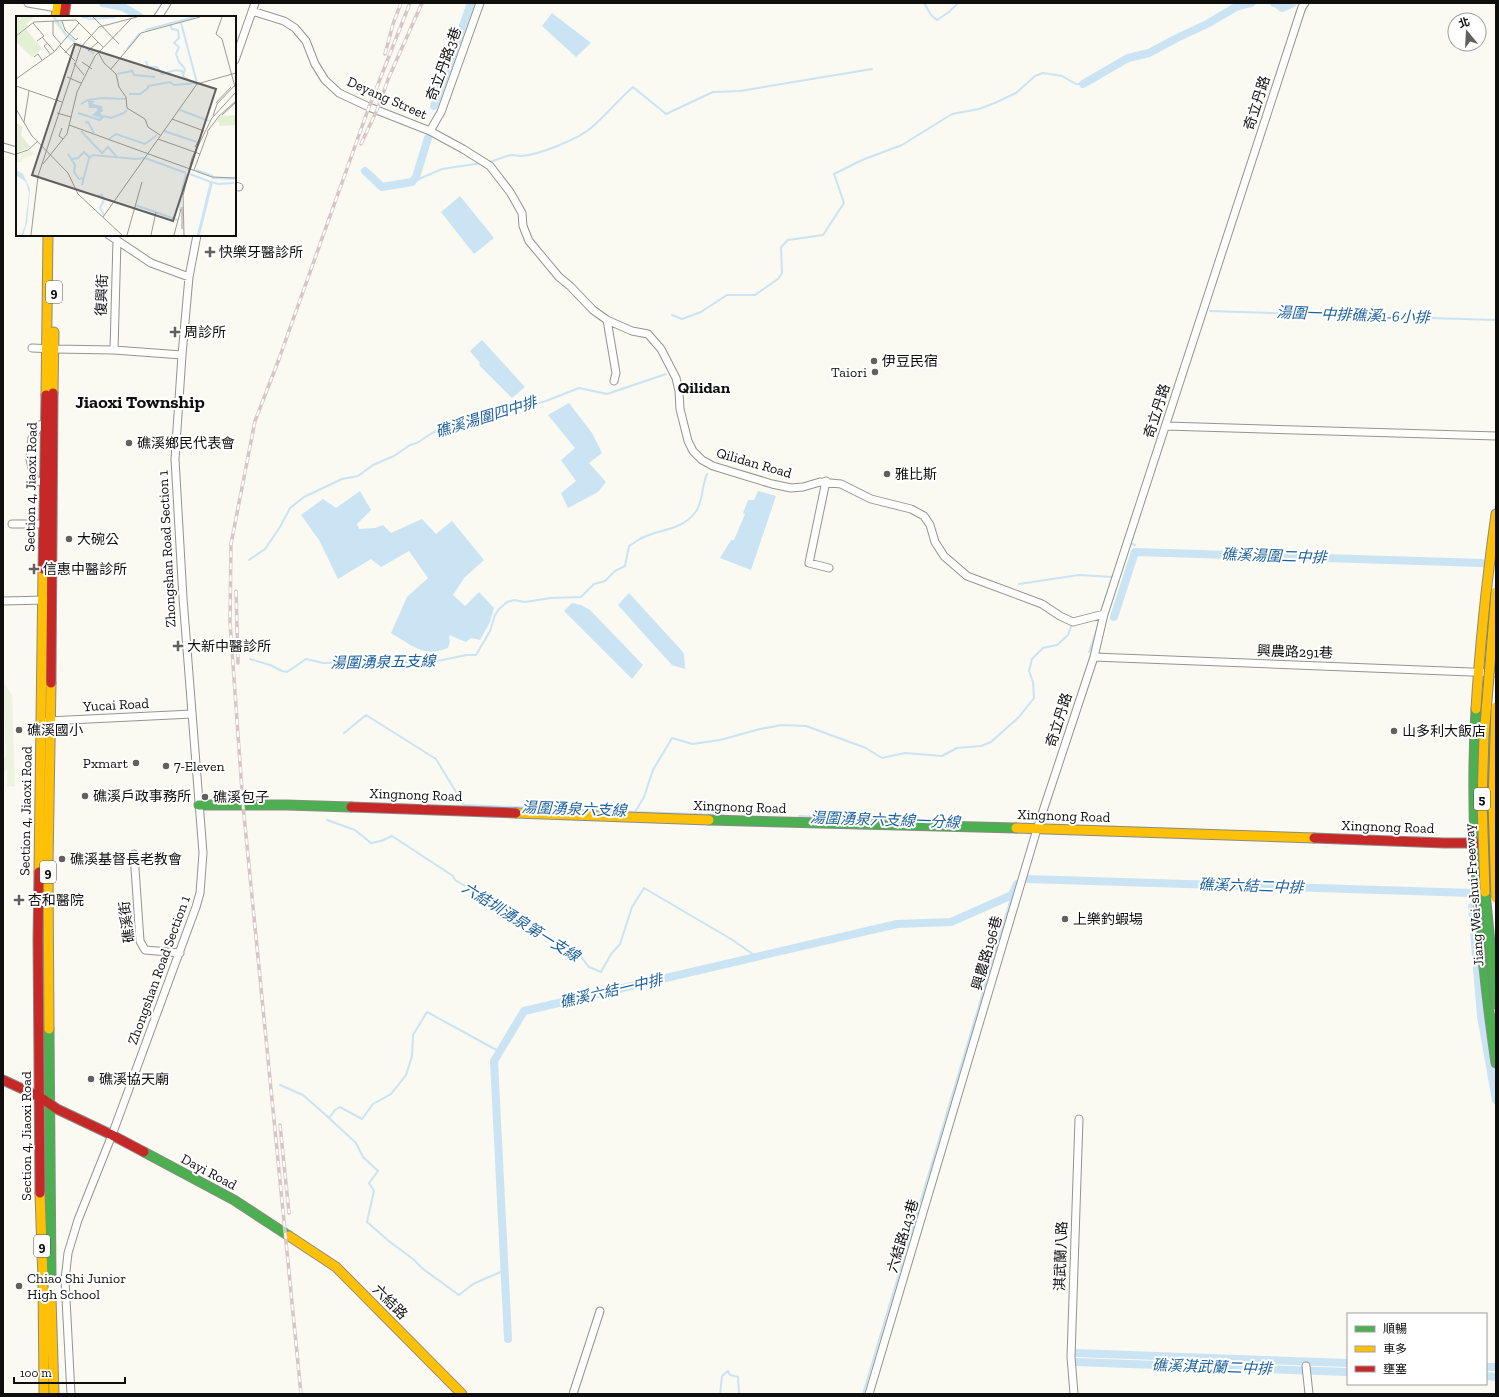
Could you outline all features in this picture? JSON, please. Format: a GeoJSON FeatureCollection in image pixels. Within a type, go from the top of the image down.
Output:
{"type":"FeatureCollection","features":[{"type":"Feature","properties":{"kind":"main road"},"geometry":{"type":"LineString","coordinates":[[64,16],[66,3]]}},
{"type":"Feature","properties":{"kind":"main road","name":"9"},"geometry":{"type":"LineString","coordinates":[[48,236],[50,349]]}},
{"type":"Feature","properties":{"kind":"main road","name":"9"},"geometry":{"type":"LineString","coordinates":[[50,349],[55,236]]}},
{"type":"Feature","properties":{"kind":"main road","name":"Section 4, Jiaoxi Road"},"geometry":{"type":"LineString","coordinates":[[44,1394],[44,1280],[40,1209],[38,939],[46,721],[50,349]]}},
{"type":"Feature","properties":{"kind":"main road"},"geometry":{"type":"LineString","coordinates":[[1496,514],[1487,568],[1477,672],[1474,766],[1475,843],[1479,916],[1496,1063]]}},
{"type":"Feature","properties":{"kind":"main road","name":"Jiang Wei-shui Freeway"},"geometry":{"type":"LineString","coordinates":[[1496,592],[1484,736],[1482,802],[1486,909],[1496,1005]]}},
{"type":"Feature","properties":{"kind":"main road","name":"Jiang Wei-shui Freeway"},"geometry":{"type":"LineString","coordinates":[[1496,707],[1494,736],[1494,860],[1496,898]]}},
{"type":"Feature","properties":{"kind":"main road","name":"Section 4, Jiaoxi Road"},"geometry":{"type":"LineString","coordinates":[[46,721],[49,1103],[54,1394]]}},
{"type":"Feature","properties":{"kind":"main road"},"geometry":{"type":"LineString","coordinates":[[1474,766],[1484,753],[1490,752],[1496,754]]}},
{"type":"Feature","properties":{"kind":"main road","name":"Xingnong Road"},"geometry":{"type":"LineString","coordinates":[[199,805],[286,805],[628,818],[1037,829],[1496,844]]}},
{"type":"Feature","properties":{"kind":"main road","name":"Dayi Road"},"geometry":{"type":"LineString","coordinates":[[3,1080],[234,1200],[291,1238]]}},
{"type":"Feature","properties":{"kind":"main road","name":"六結路"},"geometry":{"type":"LineString","coordinates":[[291,1238],[336,1267],[462,1394]]}},
{"type":"Feature","properties":{"kind":"street"},"geometry":{"type":"LineString","coordinates":[[28,3],[57,9]]}},
{"type":"Feature","properties":{"kind":"street"},"geometry":{"type":"LineString","coordinates":[[159,16],[167,3]]}},
{"type":"Feature","properties":{"kind":"street"},"geometry":{"type":"LineString","coordinates":[[236,57],[255,3]]}},
{"type":"Feature","properties":{"kind":"street","name":"奇立丹路3巷"},"geometry":{"type":"LineString","coordinates":[[430,132],[441,112],[480,3]]}},
{"type":"Feature","properties":{"kind":"street","name":"奇立丹路"},"geometry":{"type":"LineString","coordinates":[[1037,829],[1094,657],[1104,614],[1295,28],[1302,7],[1305,3]]}},
{"type":"Feature","properties":{"kind":"street","name":"Deyang Street"},"geometry":{"type":"LineString","coordinates":[[252,11],[284,21],[295,28],[306,41],[315,64],[325,80],[339,93],[430,132]]}},
{"type":"Feature","properties":{"kind":"street","name":"Qilidan Road"},"geometry":{"type":"LineString","coordinates":[[430,132],[463,149],[490,166],[510,192],[522,213],[523,226],[529,240],[559,277],[570,286],[593,310],[607,320],[632,331],[648,334],[661,349],[676,378],[679,391],[680,409],[688,441],[693,451],[702,460],[713,466],[772,484],[791,488],[826,481],[841,484],[871,498],[911,510],[924,516],[930,525],[935,542],[944,556],[966,576],[1035,601],[1073,622],[1104,614]]}},
{"type":"Feature","properties":{"kind":"street"},"geometry":{"type":"LineString","coordinates":[[3,147],[16,151]]}},
{"type":"Feature","properties":{"kind":"street"},"geometry":{"type":"LineString","coordinates":[[111,236],[151,263],[189,277]]}},
{"type":"Feature","properties":{"kind":"street","name":"Zhongshan Road Section 1"},"geometry":{"type":"LineString","coordinates":[[71,1394],[65,1280],[68,1253],[78,1220],[112,1136],[180,953],[200,893],[203,853],[179,542],[175,459],[189,277],[197,236]]}},
{"type":"Feature","properties":{"kind":"street","name":"復興街"},"geometry":{"type":"LineString","coordinates":[[114,350],[117,240]]}},
{"type":"Feature","properties":{"kind":"street"},"geometry":{"type":"LineString","coordinates":[[607,320],[616,373],[614,381]]}},
{"type":"Feature","properties":{"kind":"street"},"geometry":{"type":"LineString","coordinates":[[32,348],[114,350],[182,355]]}},
{"type":"Feature","properties":{"kind":"street"},"geometry":{"type":"LineString","coordinates":[[49,423],[40,425],[32,438],[30,459],[35,481],[49,482]]}},
{"type":"Feature","properties":{"kind":"street"},"geometry":{"type":"LineString","coordinates":[[1166,426],[1496,436]]}},
{"type":"Feature","properties":{"kind":"street"},"geometry":{"type":"LineString","coordinates":[[31,447],[49,448]]}},
{"type":"Feature","properties":{"kind":"street"},"geometry":{"type":"LineString","coordinates":[[826,481],[809,563],[829,568]]}},
{"type":"Feature","properties":{"kind":"street"},"geometry":{"type":"LineString","coordinates":[[12,524],[48,524]]}},
{"type":"Feature","properties":{"kind":"street"},"geometry":{"type":"LineString","coordinates":[[3,601],[48,600]]}},
{"type":"Feature","properties":{"kind":"street","name":"興農路291巷"},"geometry":{"type":"LineString","coordinates":[[1094,657],[1496,673]]}},
{"type":"Feature","properties":{"kind":"street","name":"Yucai Road"},"geometry":{"type":"LineString","coordinates":[[46,721],[192,714]]}},
{"type":"Feature","properties":{"kind":"street","name":"興農路196巷"},"geometry":{"type":"LineString","coordinates":[[961,1084],[1037,829]]}},
{"type":"Feature","properties":{"kind":"street","name":"礁溪街"},"geometry":{"type":"LineString","coordinates":[[134,854],[140,941],[144,950],[180,953]]}},
{"type":"Feature","properties":{"kind":"street","name":"六結路143巷"},"geometry":{"type":"LineString","coordinates":[[869,1394],[961,1084]]}},
{"type":"Feature","properties":{"kind":"street","name":"淇武蘭八路"},"geometry":{"type":"LineString","coordinates":[[1074,1394],[1071,1357],[1079,1119]]}},
{"type":"Feature","properties":{"kind":"street"},"geometry":{"type":"LineString","coordinates":[[573,1394],[600,1311]]}},
{"type":"Feature","properties":{"kind":"street"},"geometry":{"type":"LineString","coordinates":[[1306,1366],[1309,1394]]}},
{"type":"Feature","properties":{"kind":"street","name":"Zhongshan Road Section 1"},"geometry":{"type":"LineString","coordinates":[[67,1394],[70,1381]]}},
{"type":"Feature","properties":{"kind":"green space"},"geometry":{"type":"Polygon","coordinates":[[[3,682],[12,695],[15,786],[7,787],[7,769],[3,774],[3,761],[6,755],[3,682]]]}},
{"type":"Feature","properties":{"kind":"water"},"geometry":{"type":"Polygon","coordinates":[[[552,13],[591,43],[576,57],[542,26],[552,13]]]}},
{"type":"Feature","properties":{"kind":"water"},"geometry":{"type":"Polygon","coordinates":[[[460,196],[494,238],[474,254],[441,212],[460,196]]]}},
{"type":"Feature","properties":{"kind":"water"},"geometry":{"type":"Polygon","coordinates":[[[482,340],[525,387],[512,398],[479,365],[480,363],[470,351],[482,340]]]}},
{"type":"Feature","properties":{"kind":"water"},"geometry":{"type":"Polygon","coordinates":[[[569,403],[592,433],[602,453],[589,463],[606,482],[598,492],[568,508],[561,493],[576,481],[561,460],[575,448],[548,415],[569,403]]]}},
{"type":"Feature","properties":{"kind":"water"},"geometry":{"type":"Polygon","coordinates":[[[360,491],[371,510],[357,524],[359,529],[375,528],[383,525],[391,533],[422,519],[436,534],[452,521],[484,560],[464,578],[453,595],[465,606],[479,592],[494,608],[490,622],[480,640],[471,638],[466,642],[449,635],[450,641],[448,648],[432,652],[418,649],[391,633],[407,597],[428,578],[409,551],[381,567],[371,559],[338,579],[319,540],[301,515],[323,499],[336,508],[360,491]]]}},
{"type":"Feature","properties":{"kind":"water"},"geometry":{"type":"Polygon","coordinates":[[[758,491],[776,496],[751,570],[720,558],[731,540],[734,540],[745,514],[743,513],[748,500],[754,500],[758,491]]]}},
{"type":"Feature","properties":{"kind":"water"},"geometry":{"type":"Polygon","coordinates":[[[629,593],[682,651],[684,654],[685,669],[672,665],[618,605],[629,593]]]}},
{"type":"Feature","properties":{"kind":"water"},"geometry":{"type":"Polygon","coordinates":[[[572,603],[581,605],[590,610],[643,665],[632,679],[564,611],[572,603]]]}},
{"type":"Feature","properties":{"kind":"waterway"},"geometry":{"type":"LineString","coordinates":[[103,3],[123,7],[138,16]]}},
{"type":"Feature","properties":{"kind":"waterway"},"geometry":{"type":"LineString","coordinates":[[434,106],[471,3]]}},
{"type":"Feature","properties":{"kind":"waterway"},"geometry":{"type":"LineString","coordinates":[[924,3],[931,15],[937,20],[949,12],[958,3]]}},
{"type":"Feature","properties":{"kind":"waterway"},"geometry":{"type":"LineString","coordinates":[[1083,84],[1128,58],[1149,53],[1207,24],[1236,7],[1251,3]]}},
{"type":"Feature","properties":{"kind":"waterway"},"geometry":{"type":"LineString","coordinates":[[1274,3],[1282,8],[1293,3]]}},
{"type":"Feature","properties":{"kind":"waterway"},"geometry":{"type":"LineString","coordinates":[[488,162],[512,155],[521,156],[538,153],[577,137],[591,128],[633,87],[666,114],[713,92],[740,91],[872,69]]}},
{"type":"Feature","properties":{"kind":"waterway"},"geometry":{"type":"LineString","coordinates":[[672,315],[682,319],[701,312],[727,295],[755,295],[778,279],[782,273],[781,247],[788,240],[823,235],[844,203],[834,174],[862,160],[902,145],[952,114],[979,109],[1016,93],[1035,76],[1043,73],[1062,76],[1076,84],[1083,84]]}},
{"type":"Feature","properties":{"kind":"waterway"},"geometry":{"type":"LineString","coordinates":[[365,171],[382,187],[412,182],[416,177],[428,138]]}},
{"type":"Feature","properties":{"kind":"waterway"},"geometry":{"type":"LineString","coordinates":[[412,182],[442,169],[482,163]]}},
{"type":"Feature","properties":{"kind":"waterway","name":"湯圍一中排礁溪1-6小排"},"geometry":{"type":"LineString","coordinates":[[1210,311],[1496,320]]}},
{"type":"Feature","properties":{"kind":"waterway","name":"礁溪湯圍四中排"},"geometry":{"type":"LineString","coordinates":[[249,560],[265,549],[280,527],[290,508],[304,497],[342,479],[358,476],[373,465],[394,456],[432,433],[445,428],[481,422],[506,412],[546,401],[579,388],[607,394],[666,374]]}},
{"type":"Feature","properties":{"kind":"waterway","name":"湯圍湧泉五支線"},"geometry":{"type":"LineString","coordinates":[[250,659],[287,672],[306,659],[323,663],[376,661],[428,663],[466,655],[476,655],[490,631],[495,615],[507,602],[514,600],[525,602],[551,598],[581,597],[594,584],[605,581],[615,571],[625,566],[629,546],[648,535],[670,529],[685,522],[697,510],[707,474]]}},
{"type":"Feature","properties":{"kind":"waterway"},"geometry":{"type":"LineString","coordinates":[[1130,543],[1135,545]]}},
{"type":"Feature","properties":{"kind":"waterway","name":"礁溪湯圍二中排"},"geometry":{"type":"LineString","coordinates":[[1114,617],[1135,552],[1482,563]]}},
{"type":"Feature","properties":{"kind":"waterway"},"geometry":{"type":"LineString","coordinates":[[1019,584],[1079,575],[1113,577],[1114,575]]}},
{"type":"Feature","properties":{"kind":"waterway","name":"湯圍湧泉六支線"},"geometry":{"type":"LineString","coordinates":[[344,733],[366,715],[436,759],[464,805],[635,812],[644,797],[653,770],[672,738],[692,744],[720,740],[760,729],[782,725],[806,726],[866,748],[882,758],[905,753],[942,756],[957,748],[981,746],[991,742],[1019,717],[1034,698],[1033,682],[1029,671],[1032,659],[1043,648],[1057,645],[1068,635],[1072,624]]}},
{"type":"Feature","properties":{"kind":"waterway"},"geometry":{"type":"LineString","coordinates":[[1089,652],[1097,629]]}},
{"type":"Feature","properties":{"kind":"waterway","name":"湯圍湧泉六支線一分線"},"geometry":{"type":"LineString","coordinates":[[635,812],[723,815]]}},
{"type":"Feature","properties":{"kind":"waterway","name":"湯圍湧泉六支線一分線"},"geometry":{"type":"LineString","coordinates":[[799,816],[896,820]]}},
{"type":"Feature","properties":{"kind":"waterway","name":"六結圳湧泉第一支線"},"geometry":{"type":"LineString","coordinates":[[327,820],[355,830],[371,843],[381,841],[392,836],[453,876],[455,880],[529,924],[582,958],[589,967],[601,972],[611,954],[620,944],[632,907],[644,888],[731,939],[757,957]]}},
{"type":"Feature","properties":{"kind":"waterway","name":"礁溪六結二中排"},"geometry":{"type":"LineString","coordinates":[[1028,879],[1473,893]]}},
{"type":"Feature","properties":{"kind":"waterway","name":"礁溪六結一中排"},"geometry":{"type":"LineString","coordinates":[[508,1339],[494,1061],[524,1011],[897,924],[951,922],[1012,895],[1017,884]]}},
{"type":"Feature","properties":{"kind":"waterway"},"geometry":{"type":"LineString","coordinates":[[863,1394],[1012,895]]}},
{"type":"Feature","properties":{"kind":"waterway"},"geometry":{"type":"LineString","coordinates":[[1472,907],[1481,1016],[1496,1100]]}},
{"type":"Feature","properties":{"kind":"waterway"},"geometry":{"type":"LineString","coordinates":[[329,1118],[335,1110],[340,1107],[362,1119],[373,1104],[391,1094],[406,1075],[412,1056],[413,1035],[427,1012],[502,1053]]}},
{"type":"Feature","properties":{"kind":"waterway"},"geometry":{"type":"LineString","coordinates":[[280,1085],[303,1095],[356,1143],[363,1157],[378,1171],[369,1183],[374,1191],[367,1222],[390,1242],[413,1259],[423,1269],[459,1295],[473,1284],[505,1270]]}},
{"type":"Feature","properties":{"kind":"waterway"},"geometry":{"type":"LineString","coordinates":[[1075,1353],[1347,1363]]}},
{"type":"Feature","properties":{"kind":"waterway","name":"礁溪淇武蘭二中排"},"geometry":{"type":"LineString","coordinates":[[1076,1362],[1347,1372]]}},
{"type":"Feature","properties":{"kind":"waterway"},"geometry":{"type":"LineString","coordinates":[[1487,1367],[1496,1367]]}},
{"type":"Feature","properties":{"kind":"waterway"},"geometry":{"type":"LineString","coordinates":[[720,1394],[722,1376],[728,1371],[730,1375],[738,1377],[739,1394]]}},
{"type":"Feature","properties":{"kind":"waterway","name":"礁溪淇武蘭二中排"},"geometry":{"type":"LineString","coordinates":[[1487,1376],[1496,1377]]}},
{"type":"Feature","properties":{"kind":"railway"},"geometry":{"type":"LineString","coordinates":[[385,54],[393,24],[401,3]]}},
{"type":"Feature","properties":{"kind":"railway"},"geometry":{"type":"LineString","coordinates":[[301,1394],[243,805],[230,622],[231,544],[255,421],[279,359],[369,107],[410,3]]}},
{"type":"Feature","properties":{"kind":"railway"},"geometry":{"type":"LineString","coordinates":[[361,144],[422,3]]}},
{"type":"Feature","properties":{"kind":"railway"},"geometry":{"type":"LineString","coordinates":[[236,591],[238,663]]}},
{"type":"Feature","properties":{"kind":"railway"},"geometry":{"type":"LineString","coordinates":[[280,1125],[289,1213]]}},
{"type":"Feature","properties":{"kind":"traffic: fast"},"geometry":{"type":"LineString","coordinates":[[1476,709],[1474,798],[1477,886],[1480,931],[1496,1063]]}},
{"type":"Feature","properties":{"kind":"traffic: fast"},"geometry":{"type":"LineString","coordinates":[[199,805],[351,807]]}},
{"type":"Feature","properties":{"kind":"traffic: fast"},"geometry":{"type":"LineString","coordinates":[[709,820],[1016,828]]}},
{"type":"Feature","properties":{"kind":"traffic: fast"},"geometry":{"type":"LineString","coordinates":[[1485,892],[1496,1005]]}},
{"type":"Feature","properties":{"kind":"traffic: fast"},"geometry":{"type":"LineString","coordinates":[[49,1029],[51,1278]]}},
{"type":"Feature","properties":{"kind":"traffic: fast"},"geometry":{"type":"LineString","coordinates":[[144,1152],[234,1200],[289,1236]]}},
{"type":"Feature","properties":{"kind":"traffic: slow"},"geometry":{"type":"LineString","coordinates":[[56,16],[58,3]]}},
{"type":"Feature","properties":{"kind":"traffic: slow"},"geometry":{"type":"LineString","coordinates":[[46,395],[48,236]]}},
{"type":"Feature","properties":{"kind":"traffic: slow"},"geometry":{"type":"LineString","coordinates":[[53,393],[54,332]]}},
{"type":"Feature","properties":{"kind":"traffic: slow"},"geometry":{"type":"LineString","coordinates":[[1476,709],[1484,611],[1496,514]]}},
{"type":"Feature","properties":{"kind":"traffic: slow"},"geometry":{"type":"LineString","coordinates":[[39,872],[43,569]]}},
{"type":"Feature","properties":{"kind":"traffic: slow"},"geometry":{"type":"LineString","coordinates":[[1485,892],[1482,802],[1484,736],[1496,592]]}},
{"type":"Feature","properties":{"kind":"traffic: slow"},"geometry":{"type":"LineString","coordinates":[[49,1029],[48,866],[51,683]]}},
{"type":"Feature","properties":{"kind":"traffic: slow"},"geometry":{"type":"LineString","coordinates":[[1496,707],[1493,802],[1496,898]]}},
{"type":"Feature","properties":{"kind":"traffic: slow"},"geometry":{"type":"LineString","coordinates":[[516,813],[709,820]]}},
{"type":"Feature","properties":{"kind":"traffic: slow"},"geometry":{"type":"LineString","coordinates":[[1016,828],[1314,838]]}},
{"type":"Feature","properties":{"kind":"traffic: slow"},"geometry":{"type":"LineString","coordinates":[[40,1193],[43,1280],[44,1394]]}},
{"type":"Feature","properties":{"kind":"traffic: slow"},"geometry":{"type":"LineString","coordinates":[[289,1236],[336,1267],[462,1394]]}},
{"type":"Feature","properties":{"kind":"traffic: slow"},"geometry":{"type":"LineString","coordinates":[[51,1298],[54,1394]]}},
{"type":"Feature","properties":{"kind":"traffic: jam"},"geometry":{"type":"LineString","coordinates":[[64,16],[66,3]]}},
{"type":"Feature","properties":{"kind":"traffic: jam"},"geometry":{"type":"LineString","coordinates":[[51,683],[53,393]]}},
{"type":"Feature","properties":{"kind":"traffic: jam"},"geometry":{"type":"LineString","coordinates":[[43,569],[46,395]]}},
{"type":"Feature","properties":{"kind":"traffic: jam"},"geometry":{"type":"LineString","coordinates":[[351,807],[516,813]]}},
{"type":"Feature","properties":{"kind":"traffic: jam"},"geometry":{"type":"LineString","coordinates":[[1314,838],[1444,843],[1491,843]]}},
{"type":"Feature","properties":{"kind":"traffic: jam"},"geometry":{"type":"LineString","coordinates":[[39,872],[38,939],[40,1193]]}},
{"type":"Feature","properties":{"kind":"traffic: jam"},"geometry":{"type":"LineString","coordinates":[[3,1080],[40,1097],[57,1109],[144,1152]]}},
{"type":"Feature","properties":{"kind":"place","name":"快樂牙醫診所"},"geometry":{"type":"Point","coordinates":[210,252]}},
{"type":"Feature","properties":{"kind":"place","name":"周診所"},"geometry":{"type":"Point","coordinates":[175,332]}},
{"type":"Feature","properties":{"kind":"place","name":"伊豆民宿"},"geometry":{"type":"Point","coordinates":[874,361]}},
{"type":"Feature","properties":{"kind":"place","name":"Taiori"},"geometry":{"type":"Point","coordinates":[875,372]}},
{"type":"Feature","properties":{"kind":"place","name":"礁溪鄉民代表會"},"geometry":{"type":"Point","coordinates":[129,443]}},
{"type":"Feature","properties":{"kind":"place","name":"雅比斯"},"geometry":{"type":"Point","coordinates":[887,474]}},
{"type":"Feature","properties":{"kind":"place","name":"大碗公"},"geometry":{"type":"Point","coordinates":[69,539]}},
{"type":"Feature","properties":{"kind":"place","name":"信惠中醫診所"},"geometry":{"type":"Point","coordinates":[34,569]}},
{"type":"Feature","properties":{"kind":"place","name":"大新中醫診所"},"geometry":{"type":"Point","coordinates":[178,646]}},
{"type":"Feature","properties":{"kind":"place","name":"礁溪國小"},"geometry":{"type":"Point","coordinates":[19,730]}},
{"type":"Feature","properties":{"kind":"place","name":"山多利大飯店"},"geometry":{"type":"Point","coordinates":[1394,731]}},
{"type":"Feature","properties":{"kind":"place","name":"Pxmart"},"geometry":{"type":"Point","coordinates":[136,763]}},
{"type":"Feature","properties":{"kind":"place","name":"7-Eleven"},"geometry":{"type":"Point","coordinates":[166,766]}},
{"type":"Feature","properties":{"kind":"place","name":"礁溪戶政事務所"},"geometry":{"type":"Point","coordinates":[85,796]}},
{"type":"Feature","properties":{"kind":"place","name":"礁溪包子"},"geometry":{"type":"Point","coordinates":[205,797]}},
{"type":"Feature","properties":{"kind":"place","name":"礁溪基督長老教會"},"geometry":{"type":"Point","coordinates":[62,859]}},
{"type":"Feature","properties":{"kind":"place","name":"杏和醫院"},"geometry":{"type":"Point","coordinates":[19,900]}},
{"type":"Feature","properties":{"kind":"place","name":"上樂釣蝦場"},"geometry":{"type":"Point","coordinates":[1065,919]}},
{"type":"Feature","properties":{"kind":"place","name":"礁溪協天廟"},"geometry":{"type":"Point","coordinates":[91,1079]}},
{"type":"Feature","properties":{"kind":"place","name":"Chiao Shi Junior High School"},"geometry":{"type":"Point","coordinates":[19,1286]}},
{"type":"Feature","properties":{"kind":"district","name":"Qilidan"},"geometry":{"type":"Point","coordinates":[704,387]}},
{"type":"Feature","properties":{"kind":"district","name":"Jiaoxi Township"},"geometry":{"type":"Point","coordinates":[140,402]}}]}
